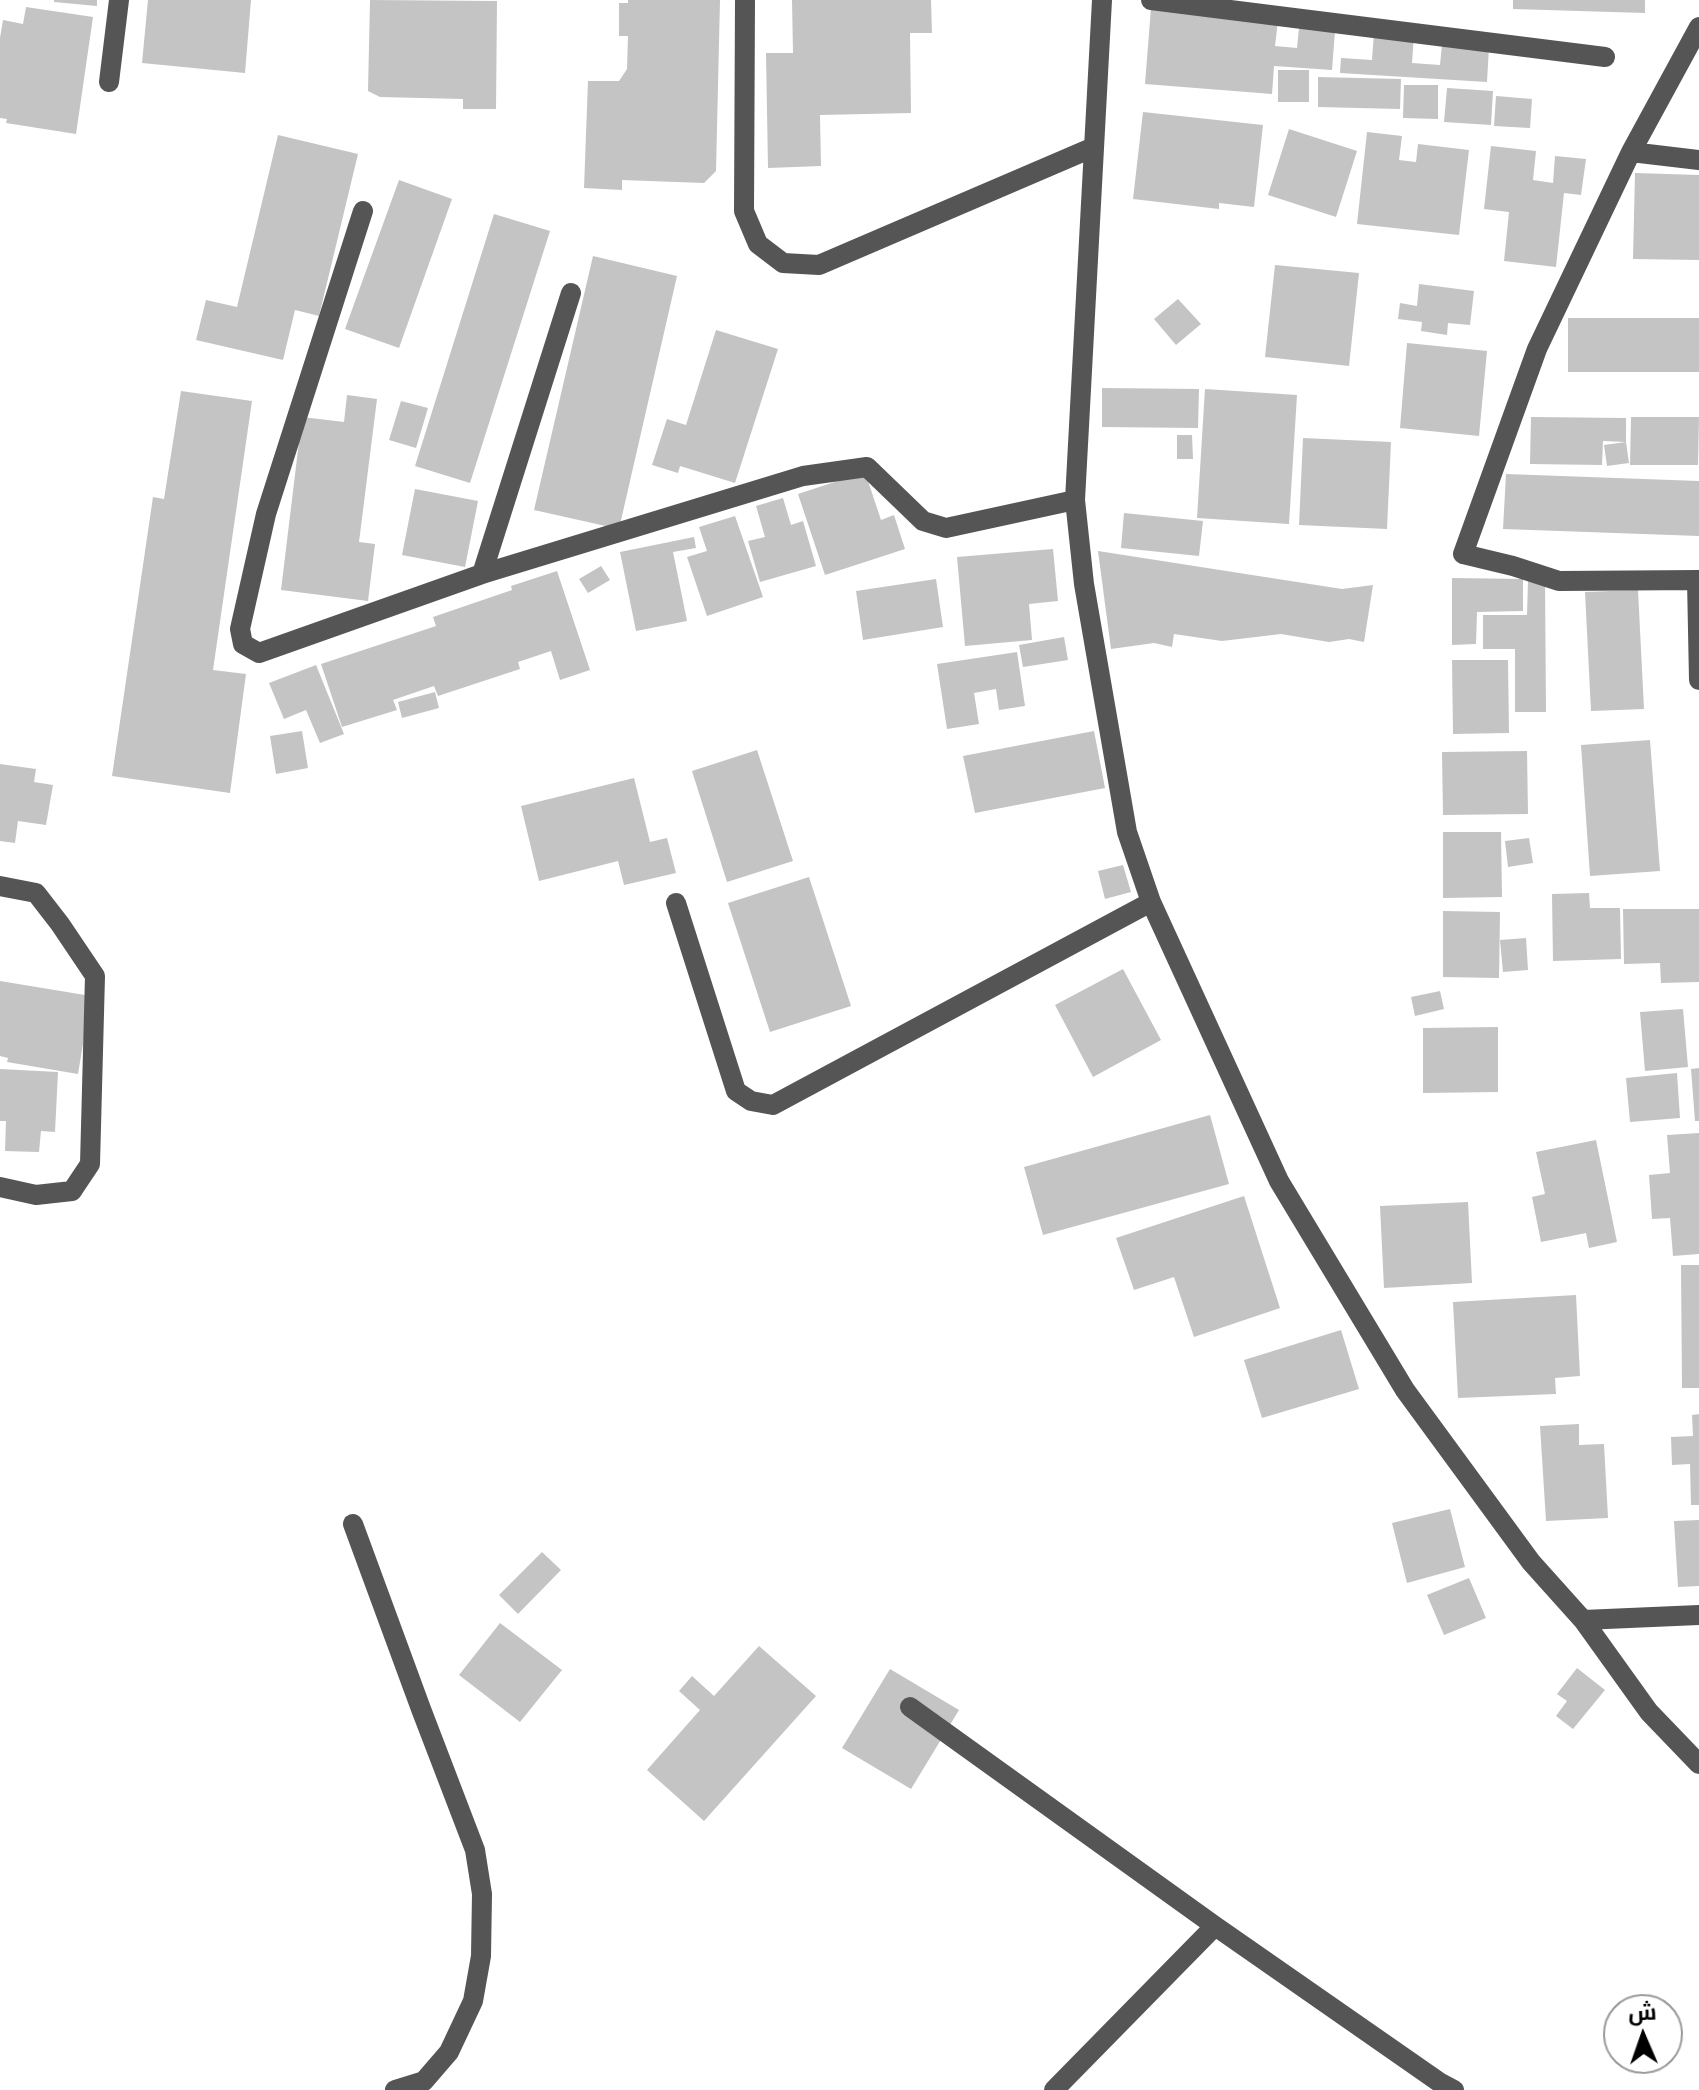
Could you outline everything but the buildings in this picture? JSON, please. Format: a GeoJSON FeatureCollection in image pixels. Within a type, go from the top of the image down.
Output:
{"type":"FeatureCollection","features":[{"type":"Feature","properties":{"kind":"street"},"geometry":{"type":"LineString","coordinates":[[109,82],[119,0]]}},
{"type":"Feature","properties":{"kind":"street"},"geometry":{"type":"LineString","coordinates":[[745,0],[744,211],[758,244],[783,263],[819,265],[1094,147]]}},
{"type":"Feature","properties":{"kind":"street"},"geometry":{"type":"LineString","coordinates":[[1102,0],[1075,500],[1084,584],[1127,832],[1151,902],[1279,1181],[1405,1390],[1531,1562],[1583,1620],[1649,1712],[1699,1764]]}},
{"type":"Feature","properties":{"kind":"street"},"geometry":{"type":"LineString","coordinates":[[1151,0],[1605,57]]}},
{"type":"Feature","properties":{"kind":"street"},"geometry":{"type":"LineString","coordinates":[[1699,27],[1631,152],[1537,349],[1463,554],[1559,581],[1698,580],[1699,680]]}},
{"type":"Feature","properties":{"kind":"street"},"geometry":{"type":"LineString","coordinates":[[1631,152],[1699,160]]}},
{"type":"Feature","properties":{"kind":"street"},"geometry":{"type":"LineString","coordinates":[[363,211],[266,514],[240,629],[243,644],[259,653],[482,574],[803,476],[834,470],[867,467],[923,521],[946,528],[1075,500]]}},
{"type":"Feature","properties":{"kind":"street"},"geometry":{"type":"LineString","coordinates":[[482,574],[571,293]]}},
{"type":"Feature","properties":{"kind":"street"},"geometry":{"type":"LineString","coordinates":[[0,886],[36,893],[95,976],[90,1164],[72,1191],[36,1195],[0,1187]]}},
{"type":"Feature","properties":{"kind":"street"},"geometry":{"type":"LineString","coordinates":[[676,903],[736,1091],[751,1101],[773,1105],[1151,902]]}},
{"type":"Feature","properties":{"kind":"street"},"geometry":{"type":"LineString","coordinates":[[353,1524],[475,1850],[482,1894],[481,1956],[473,2001],[449,2052],[441,2062],[424,2081],[395,2090]]}},
{"type":"Feature","properties":{"kind":"street"},"geometry":{"type":"LineString","coordinates":[[1583,1620],[1699,1615]]}},
{"type":"Feature","properties":{"kind":"street"},"geometry":{"type":"LineString","coordinates":[[910,1707],[1215,1926],[1454,2090]]}},
{"type":"Feature","properties":{"kind":"street"},"geometry":{"type":"LineString","coordinates":[[1054,2090],[1215,1926]]}}]}
